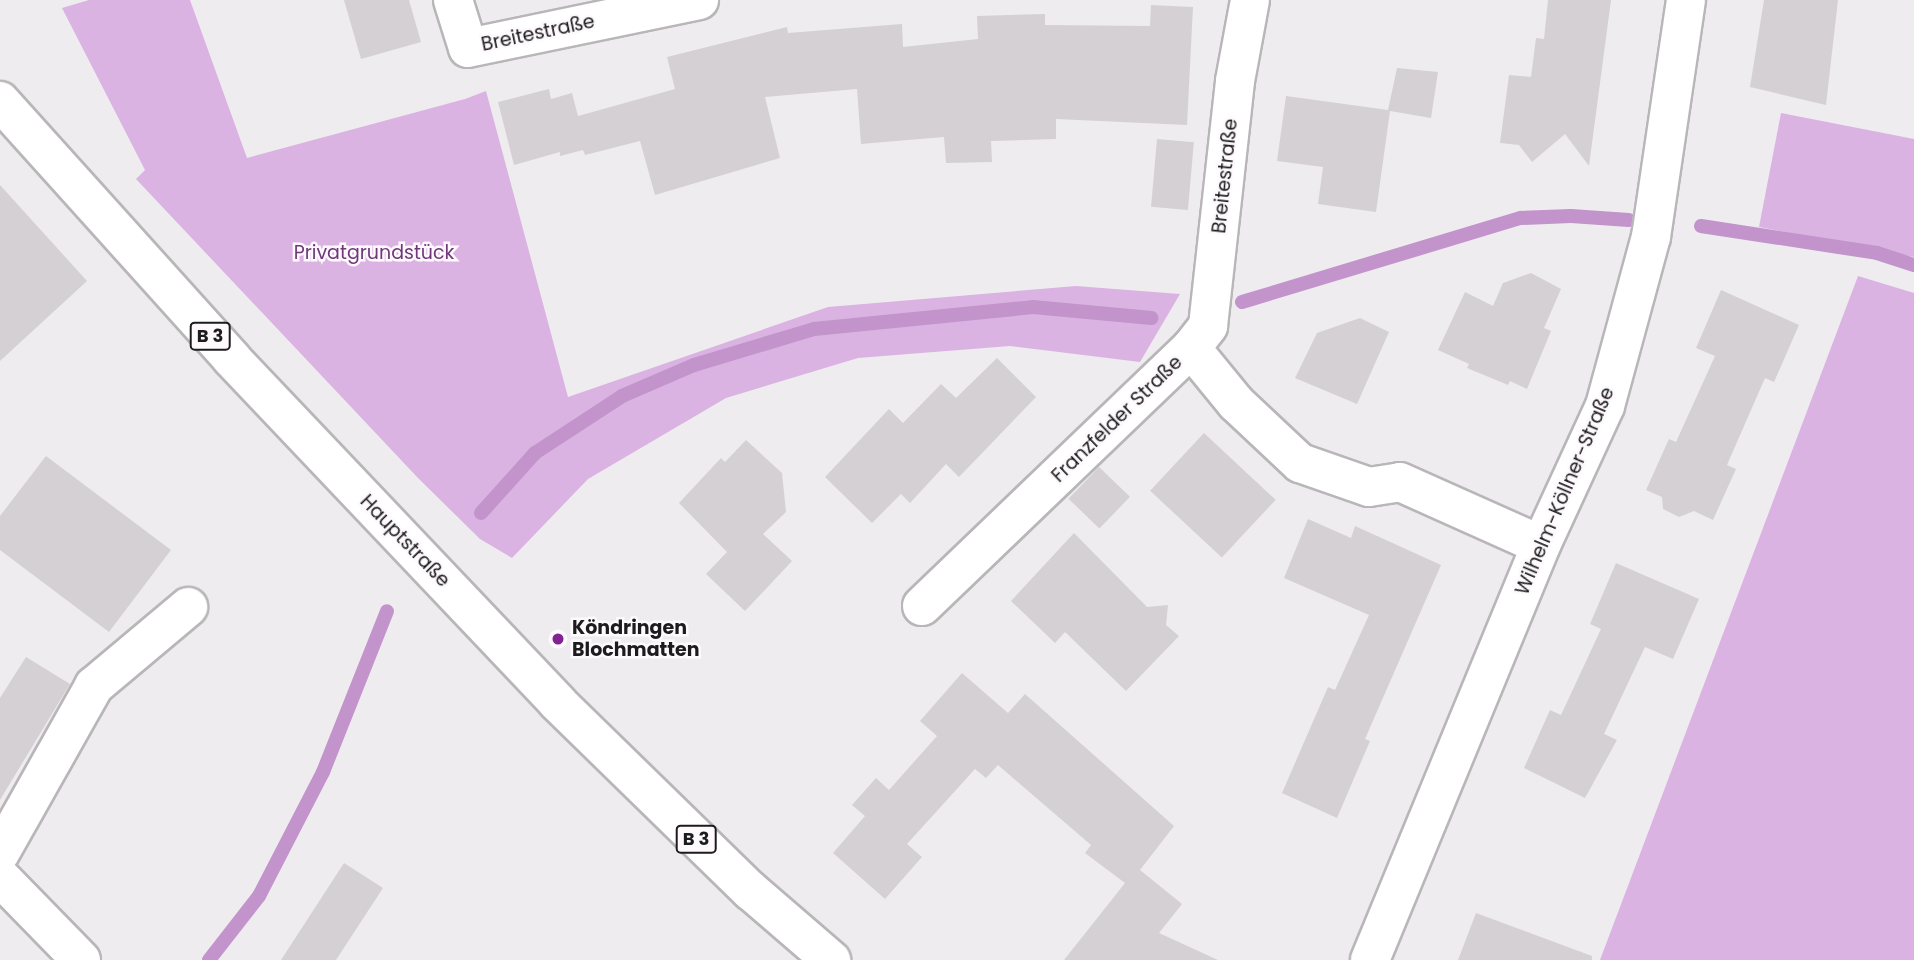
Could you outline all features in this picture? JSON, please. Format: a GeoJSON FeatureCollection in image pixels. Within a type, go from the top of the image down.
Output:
{"type":"FeatureCollection","features":[{"type":"Feature","properties":{"kind":"street","name":"Breitestraße"},"geometry":{"type":"LineString","coordinates":[[453,0],[468,48],[699,0]]}},
{"type":"Feature","properties":{"kind":"street","name":"Breitestraße"},"geometry":{"type":"LineString","coordinates":[[1191,348],[1209,326],[1235,81],[1250,0]]}},
{"type":"Feature","properties":{"kind":"street","name":"Wilhelm-Köllner-Straße"},"geometry":{"type":"LineString","coordinates":[[1370,960],[1541,545],[1605,406],[1651,237],[1686,0]]}},
{"type":"Feature","properties":{"kind":"street","name":"Hauptstraße"},"geometry":{"type":"LineString","coordinates":[[0,101],[231,358],[557,702],[751,891],[831,960]]}},
{"type":"Feature","properties":{"kind":"street","name":"Franzfelder Straße"},"geometry":{"type":"LineString","coordinates":[[922,606],[1191,348],[1236,403],[1300,463],[1369,487],[1400,482],[1541,545]]}},
{"type":"Feature","properties":{"kind":"street"},"geometry":{"type":"LineString","coordinates":[[0,853],[94,686],[188,607]]}},
{"type":"Feature","properties":{"kind":"street"},"geometry":{"type":"LineString","coordinates":[[0,877],[81,960]]}},
{"type":"Feature","properties":{"kind":"green space","name":"Privatgrundstück"},"geometry":{"type":"Polygon","coordinates":[[[89,0],[190,0],[247,158],[486,91],[568,397],[828,307],[1076,286],[1180,294],[1140,362],[1010,346],[858,358],[726,398],[588,479],[512,558],[480,539],[418,478],[136,179],[145,170],[62,8],[89,0]]]}},
{"type":"Feature","properties":{"kind":"green space"},"geometry":{"type":"Polygon","coordinates":[[[1781,113],[1914,139],[1914,257],[1759,227],[1781,113]]]}},
{"type":"Feature","properties":{"kind":"green space"},"geometry":{"type":"Polygon","coordinates":[[[1858,276],[1914,293],[1914,960],[1600,960],[1858,276]]]}},
{"type":"Feature","properties":{"kind":"building"},"geometry":{"type":"Polygon","coordinates":[[[344,0],[409,0],[421,42],[361,59],[344,0]]]}},
{"type":"Feature","properties":{"kind":"building"},"geometry":{"type":"Polygon","coordinates":[[[1548,0],[1611,0],[1589,166],[1565,134],[1532,162],[1519,145],[1500,143],[1509,75],[1531,77],[1536,38],[1544,39],[1548,0]]]}},
{"type":"Feature","properties":{"kind":"building"},"geometry":{"type":"Polygon","coordinates":[[[1764,0],[1838,0],[1826,105],[1750,87],[1764,0]]]}},
{"type":"Feature","properties":{"kind":"building"},"geometry":{"type":"Polygon","coordinates":[[[1151,5],[1193,7],[1187,125],[1056,119],[1056,139],[991,141],[992,162],[946,163],[944,137],[861,144],[857,89],[765,97],[780,158],[655,195],[640,141],[585,155],[583,150],[560,156],[560,152],[514,165],[498,102],[549,89],[551,99],[572,93],[578,116],[675,89],[667,57],[787,27],[788,33],[902,24],[903,47],[978,39],[977,16],[1045,14],[1045,25],[1150,26],[1151,5]]]}},
{"type":"Feature","properties":{"kind":"building"},"geometry":{"type":"Polygon","coordinates":[[[1397,68],[1438,72],[1431,118],[1390,111],[1376,212],[1318,204],[1323,167],[1277,161],[1286,96],[1388,110],[1397,68]]]}},
{"type":"Feature","properties":{"kind":"building"},"geometry":{"type":"Polygon","coordinates":[[[1157,139],[1194,142],[1188,210],[1151,207],[1157,139]]]}},
{"type":"Feature","properties":{"kind":"building"},"geometry":{"type":"Polygon","coordinates":[[[0,185],[87,281],[0,361],[0,185]]]}},
{"type":"Feature","properties":{"kind":"building"},"geometry":{"type":"Polygon","coordinates":[[[1531,273],[1561,289],[1544,328],[1551,331],[1527,389],[1510,381],[1508,385],[1467,368],[1469,364],[1438,350],[1465,292],[1493,306],[1503,283],[1531,273]]]}},
{"type":"Feature","properties":{"kind":"building"},"geometry":{"type":"Polygon","coordinates":[[[1721,290],[1799,325],[1774,382],[1765,378],[1727,465],[1736,469],[1713,520],[1694,511],[1679,517],[1663,509],[1662,497],[1646,490],[1669,439],[1676,442],[1715,356],[1696,348],[1721,290]]]}},
{"type":"Feature","properties":{"kind":"building"},"geometry":{"type":"Polygon","coordinates":[[[1360,318],[1389,332],[1357,404],[1295,378],[1317,333],[1360,318]]]}},
{"type":"Feature","properties":{"kind":"building"},"geometry":{"type":"Polygon","coordinates":[[[997,358],[1036,397],[959,477],[946,464],[910,503],[901,494],[872,523],[825,477],[889,409],[903,423],[941,384],[956,398],[997,358]]]}},
{"type":"Feature","properties":{"kind":"building"},"geometry":{"type":"Polygon","coordinates":[[[1204,433],[1276,500],[1222,558],[1150,491],[1204,433]]]}},
{"type":"Feature","properties":{"kind":"building"},"geometry":{"type":"Polygon","coordinates":[[[746,440],[782,473],[786,512],[763,534],[792,561],[745,611],[706,574],[727,552],[679,503],[721,458],[725,462],[746,440]]]}},
{"type":"Feature","properties":{"kind":"building"},"geometry":{"type":"Polygon","coordinates":[[[46,456],[171,550],[109,632],[0,550],[0,516],[46,456]]]}},
{"type":"Feature","properties":{"kind":"building"},"geometry":{"type":"Polygon","coordinates":[[[1099,467],[1130,497],[1099,529],[1068,499],[1099,467]]]}},
{"type":"Feature","properties":{"kind":"building"},"geometry":{"type":"Polygon","coordinates":[[[1308,519],[1351,538],[1355,526],[1441,565],[1365,739],[1370,741],[1337,818],[1282,793],[1328,687],[1335,690],[1369,615],[1284,578],[1308,519]]]}},
{"type":"Feature","properties":{"kind":"building"},"geometry":{"type":"Polygon","coordinates":[[[1074,533],[1147,607],[1168,605],[1166,625],[1179,636],[1126,691],[1065,632],[1055,643],[1011,601],[1074,533]]]}},
{"type":"Feature","properties":{"kind":"building"},"geometry":{"type":"Polygon","coordinates":[[[1616,563],[1699,599],[1673,659],[1645,647],[1604,734],[1617,740],[1585,798],[1524,768],[1550,710],[1561,715],[1601,629],[1590,624],[1616,563]]]}},
{"type":"Feature","properties":{"kind":"building"},"geometry":{"type":"Polygon","coordinates":[[[26,657],[70,684],[0,800],[0,698],[26,657]]]}},
{"type":"Feature","properties":{"kind":"building"},"geometry":{"type":"Polygon","coordinates":[[[962,673],[1008,713],[1025,694],[1174,826],[1140,870],[1182,904],[1159,933],[1218,960],[1064,960],[1125,883],[1085,853],[1091,845],[998,765],[986,778],[975,769],[907,844],[922,857],[885,899],[833,853],[865,816],[852,805],[876,778],[889,790],[937,736],[920,721],[962,673]]]}},
{"type":"Feature","properties":{"kind":"building"},"geometry":{"type":"Polygon","coordinates":[[[344,863],[383,888],[336,960],[281,960],[344,863]]]}},
{"type":"Feature","properties":{"kind":"building"},"geometry":{"type":"Polygon","coordinates":[[[1476,913],[1592,956],[1592,960],[1458,960],[1476,913]]]}},
{"type":"Feature","properties":{"kind":"waterway"},"geometry":{"type":"LineString","coordinates":[[1242,302],[1521,218],[1571,216],[1629,220]]}},
{"type":"Feature","properties":{"kind":"waterway"},"geometry":{"type":"LineString","coordinates":[[1701,226],[1877,253],[1914,265]]}},
{"type":"Feature","properties":{"kind":"waterway"},"geometry":{"type":"LineString","coordinates":[[481,513],[535,453],[622,396],[694,365],[814,329],[1033,307],[1151,318]]}},
{"type":"Feature","properties":{"kind":"waterway"},"geometry":{"type":"LineString","coordinates":[[209,960],[259,896],[323,772],[387,611]]}},
{"type":"Feature","properties":{"kind":"place","name":"Köndringen Blochmatten"},"geometry":{"type":"Point","coordinates":[558,639]}}]}
